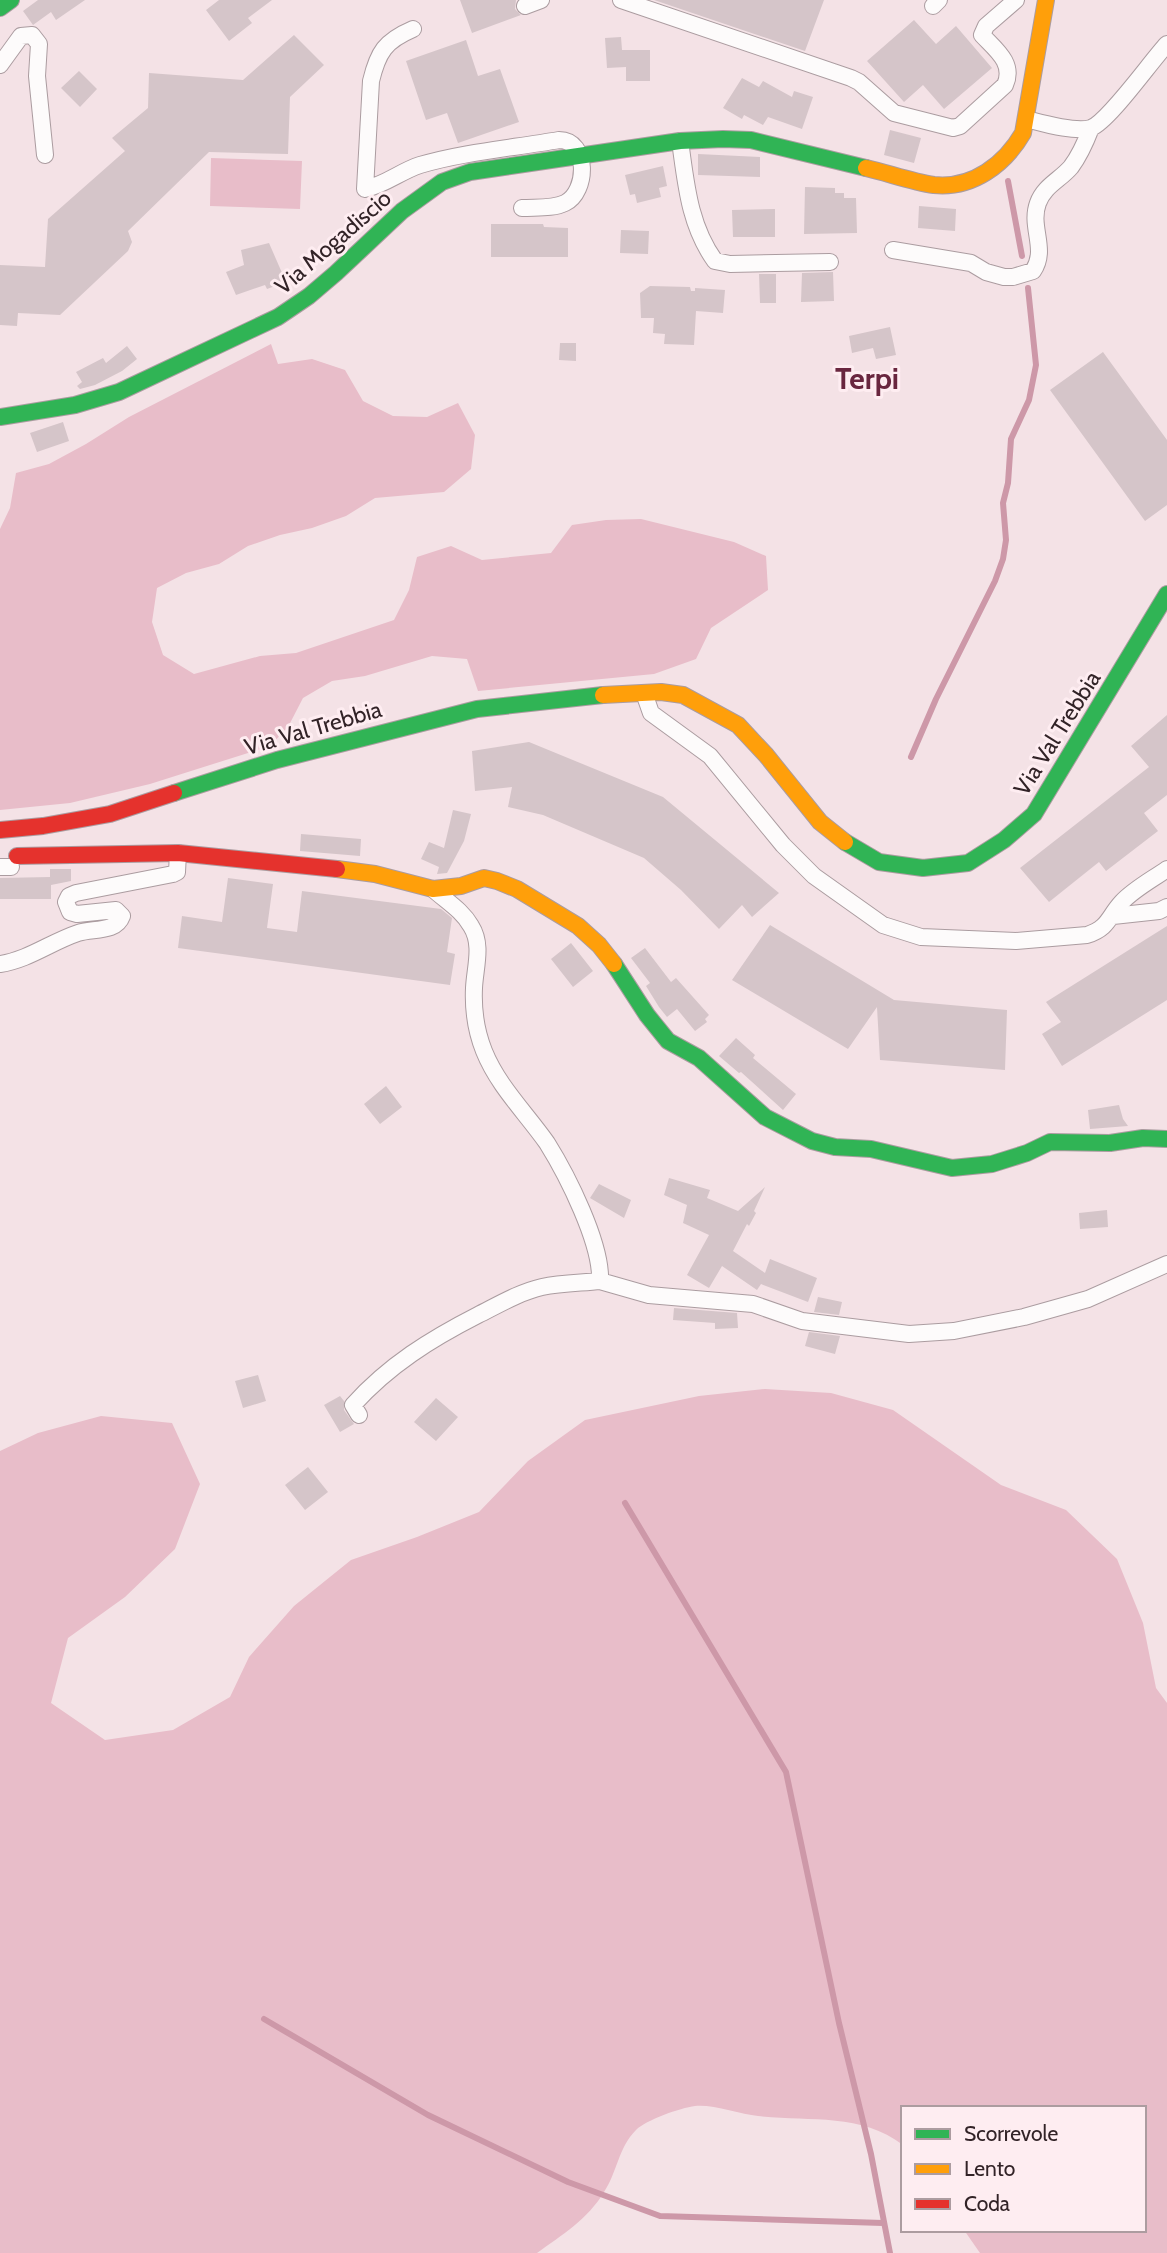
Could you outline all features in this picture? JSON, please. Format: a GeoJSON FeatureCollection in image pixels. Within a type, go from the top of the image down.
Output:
{"type":"FeatureCollection","features":[{"type":"Feature","properties":{"kind":"street"},"geometry":{"type":"LineString","coordinates":[[0,8],[11,0]]}},
{"type":"Feature","properties":{"kind":"street"},"geometry":{"type":"LineString","coordinates":[[525,6],[541,0]]}},
{"type":"Feature","properties":{"kind":"street"},"geometry":{"type":"LineString","coordinates":[[621,0],[850,78],[859,82],[894,113],[953,128],[960,126],[1005,86],[1006,62],[982,34],[986,26],[1016,0]]}},
{"type":"Feature","properties":{"kind":"street","name":"Via Mogadiscio"},"geometry":{"type":"LineString","coordinates":[[0,417],[75,405],[119,392],[278,317],[318,289],[402,211],[442,182],[470,172],[680,141],[723,139],[751,140],[935,186],[972,180],[1006,160],[1015,149],[1026,119],[1046,0]]}},
{"type":"Feature","properties":{"kind":"street","name":"Via Mogadiscio"},"geometry":{"type":"LineString","coordinates":[[413,29],[387,44],[374,67],[365,189],[418,166],[559,140],[572,143],[578,148],[579,157]]}},
{"type":"Feature","properties":{"kind":"street"},"geometry":{"type":"LineString","coordinates":[[0,65],[21,36],[32,35],[37,38],[37,76],[45,155]]}},
{"type":"Feature","properties":{"kind":"street"},"geometry":{"type":"LineString","coordinates":[[893,250],[971,263],[986,272],[1004,277],[1033,271],[1040,256],[1035,224],[1037,206],[1045,189],[1069,169],[1077,159],[1091,128],[1106,117],[1167,44]]}},
{"type":"Feature","properties":{"kind":"street"},"geometry":{"type":"LineString","coordinates":[[1026,119],[1091,128]]}},
{"type":"Feature","properties":{"kind":"street"},"geometry":{"type":"LineString","coordinates":[[680,141],[690,209],[701,238],[715,261],[730,264],[831,262]]}},
{"type":"Feature","properties":{"kind":"street"},"geometry":{"type":"LineString","coordinates":[[522,208],[558,206],[575,196],[581,176],[579,157]]}},
{"type":"Feature","properties":{"kind":"street","name":"Via Val Trebbia"},"geometry":{"type":"LineString","coordinates":[[0,830],[43,826],[110,814],[277,760],[477,709],[576,697],[644,693],[683,695],[738,725],[820,822],[849,845],[879,862],[923,868],[968,863],[1004,840],[1034,814],[1167,594]]}},
{"type":"Feature","properties":{"kind":"street"},"geometry":{"type":"LineString","coordinates":[[644,693],[651,713],[710,755],[783,845],[814,876],[883,925],[921,937],[1016,941],[1087,935],[1097,932],[1122,902],[1167,869]]}},
{"type":"Feature","properties":{"kind":"street"},"geometry":{"type":"LineString","coordinates":[[9,863],[178,853],[375,874],[433,889],[461,886],[484,878],[507,883],[568,919],[599,946],[625,978],[651,1022],[668,1041],[699,1058],[765,1117],[812,1140],[835,1147],[871,1149],[952,1168],[992,1164],[1027,1153],[1050,1142],[1110,1143],[1143,1138],[1167,1139]]}},
{"type":"Feature","properties":{"kind":"street"},"geometry":{"type":"LineString","coordinates":[[0,964],[14,962],[79,932],[120,923],[122,916],[116,910],[77,914],[70,912],[66,902],[69,896],[76,893],[173,874],[177,872],[178,853]]}},
{"type":"Feature","properties":{"kind":"street"},"geometry":{"type":"LineString","coordinates":[[433,889],[465,916],[475,934],[478,943],[474,1005],[485,1053],[494,1071],[548,1145],[581,1207],[601,1266],[600,1281]]}},
{"type":"Feature","properties":{"kind":"street"},"geometry":{"type":"LineString","coordinates":[[1113,916],[1159,911],[1167,907]]}},
{"type":"Feature","properties":{"kind":"street"},"geometry":{"type":"LineString","coordinates":[[359,1415],[353,1405],[390,1368],[430,1340],[502,1302],[541,1287],[600,1281],[649,1295],[753,1304],[802,1321],[909,1334],[954,1331],[1024,1317],[1088,1299],[1167,1264]]}},
{"type":"Feature","properties":{"kind":"shaded area"},"geometry":{"type":"Polygon","coordinates":[[[211,158],[302,161],[300,209],[210,206],[211,158]]]}},
{"type":"Feature","properties":{"kind":"shaded area"},"geometry":{"type":"Polygon","coordinates":[[[271,344],[278,364],[312,359],[345,370],[363,401],[393,416],[427,417],[458,403],[475,435],[471,469],[444,492],[375,498],[346,516],[248,546],[219,564],[186,573],[157,588],[152,622],[163,655],[194,674],[260,656],[296,653],[394,620],[409,590],[417,557],[451,546],[482,560],[551,553],[572,525],[606,520],[641,519],[734,542],[766,556],[768,590],[711,628],[696,659],[654,674],[478,691],[467,659],[432,656],[365,676],[332,681],[303,698],[288,727],[270,746],[150,784],[70,803],[0,810],[0,529],[10,508],[16,473],[49,464],[129,417],[271,344]]]}},
{"type":"Feature","properties":{"kind":"shaded area"},"geometry":{"type":"Polygon","coordinates":[[[765,1389],[831,1393],[893,1410],[1001,1485],[1066,1510],[1117,1559],[1143,1623],[1156,1688],[1167,1703],[1167,2253],[980,2253],[965,2232],[1146,2232],[1146,2106],[901,2106],[901,2144],[869,2127],[852,2123],[758,2116],[702,2106],[664,2115],[636,2130],[625,2145],[598,2202],[574,2226],[537,2253],[0,2253],[0,1451],[38,1433],[101,1416],[172,1423],[200,1484],[175,1549],[125,1597],[68,1638],[51,1703],[105,1740],[173,1730],[230,1697],[249,1657],[294,1606],[351,1560],[479,1512],[528,1461],[585,1420],[699,1396],[765,1389]]]}},
{"type":"Feature","properties":{"kind":"building"},"geometry":{"type":"Polygon","coordinates":[[[38,0],[85,0],[56,20],[51,12],[33,25],[23,11],[38,0]]]}},
{"type":"Feature","properties":{"kind":"building"},"geometry":{"type":"Polygon","coordinates":[[[219,0],[272,0],[248,18],[252,23],[229,41],[206,10],[219,0]]]}},
{"type":"Feature","properties":{"kind":"building"},"geometry":{"type":"Polygon","coordinates":[[[460,0],[516,0],[515,9],[521,15],[472,33],[460,0]]]}},
{"type":"Feature","properties":{"kind":"building"},"geometry":{"type":"Polygon","coordinates":[[[654,0],[824,0],[805,51],[654,0]]]}},
{"type":"Feature","properties":{"kind":"building"},"geometry":{"type":"Polygon","coordinates":[[[914,20],[936,44],[956,26],[992,68],[944,109],[923,85],[904,102],[867,61],[914,20]]]}},
{"type":"Feature","properties":{"kind":"building"},"geometry":{"type":"Polygon","coordinates":[[[294,35],[324,65],[290,97],[288,154],[209,152],[128,231],[132,242],[128,251],[60,315],[18,313],[17,326],[0,325],[0,265],[45,267],[48,219],[125,151],[112,138],[148,108],[149,73],[243,80],[294,35]]]}},
{"type":"Feature","properties":{"kind":"building"},"geometry":{"type":"Polygon","coordinates":[[[621,37],[622,50],[650,50],[650,81],[626,81],[626,67],[607,68],[605,38],[621,37]]]}},
{"type":"Feature","properties":{"kind":"building"},"geometry":{"type":"Polygon","coordinates":[[[466,40],[478,76],[500,69],[519,122],[458,143],[447,113],[426,120],[406,61],[466,40]]]}},
{"type":"Feature","properties":{"kind":"building"},"geometry":{"type":"Polygon","coordinates":[[[79,71],[97,89],[80,107],[61,88],[79,71]]]}},
{"type":"Feature","properties":{"kind":"building"},"geometry":{"type":"Polygon","coordinates":[[[742,78],[759,87],[763,81],[792,97],[794,91],[813,97],[802,129],[768,117],[763,125],[744,115],[742,119],[723,108],[742,78]]]}},
{"type":"Feature","properties":{"kind":"building"},"geometry":{"type":"Polygon","coordinates":[[[890,130],[921,138],[914,163],[884,155],[890,130]]]}},
{"type":"Feature","properties":{"kind":"building"},"geometry":{"type":"Polygon","coordinates":[[[698,154],[760,157],[760,177],[698,175],[698,154]]]}},
{"type":"Feature","properties":{"kind":"building"},"geometry":{"type":"Polygon","coordinates":[[[663,166],[667,186],[659,188],[661,197],[637,203],[635,194],[630,195],[625,175],[663,166]]]}},
{"type":"Feature","properties":{"kind":"building"},"geometry":{"type":"Polygon","coordinates":[[[805,187],[835,188],[835,193],[844,193],[844,198],[856,198],[857,233],[804,234],[805,187]]]}},
{"type":"Feature","properties":{"kind":"building"},"geometry":{"type":"Polygon","coordinates":[[[919,206],[956,209],[955,231],[918,228],[919,206]]]}},
{"type":"Feature","properties":{"kind":"building"},"geometry":{"type":"Polygon","coordinates":[[[775,209],[775,237],[733,237],[732,210],[775,209]]]}},
{"type":"Feature","properties":{"kind":"building"},"geometry":{"type":"Polygon","coordinates":[[[491,224],[543,224],[544,227],[568,228],[568,257],[491,257],[491,224]]]}},
{"type":"Feature","properties":{"kind":"building"},"geometry":{"type":"Polygon","coordinates":[[[621,230],[649,231],[648,254],[620,253],[621,230]]]}},
{"type":"Feature","properties":{"kind":"building"},"geometry":{"type":"Polygon","coordinates":[[[269,243],[286,282],[267,289],[265,285],[236,295],[226,272],[244,265],[241,250],[269,243]]]}},
{"type":"Feature","properties":{"kind":"building"},"geometry":{"type":"Polygon","coordinates":[[[833,272],[834,301],[801,302],[802,273],[833,272]]]}},
{"type":"Feature","properties":{"kind":"building"},"geometry":{"type":"Polygon","coordinates":[[[759,274],[776,274],[776,303],[760,303],[759,274]]]}},
{"type":"Feature","properties":{"kind":"building"},"geometry":{"type":"Polygon","coordinates":[[[650,286],[690,287],[691,291],[695,291],[695,288],[725,290],[723,313],[696,311],[694,345],[664,344],[665,334],[653,333],[654,318],[641,318],[640,293],[650,286]]]}},
{"type":"Feature","properties":{"kind":"building"},"geometry":{"type":"Polygon","coordinates":[[[890,327],[896,355],[876,359],[873,348],[852,353],[849,336],[890,327]]]}},
{"type":"Feature","properties":{"kind":"building"},"geometry":{"type":"Polygon","coordinates":[[[560,343],[576,343],[576,361],[559,360],[560,343]]]}},
{"type":"Feature","properties":{"kind":"building"},"geometry":{"type":"Polygon","coordinates":[[[127,346],[137,359],[122,371],[95,385],[80,389],[77,386],[82,382],[76,372],[103,358],[106,363],[127,346]]]}},
{"type":"Feature","properties":{"kind":"building"},"geometry":{"type":"Polygon","coordinates":[[[1103,352],[1167,440],[1167,505],[1145,521],[1050,390],[1103,352]]]}},
{"type":"Feature","properties":{"kind":"building"},"geometry":{"type":"Polygon","coordinates":[[[63,422],[69,441],[37,452],[30,433],[63,422]]]}},
{"type":"Feature","properties":{"kind":"building"},"geometry":{"type":"Polygon","coordinates":[[[1167,715],[1167,795],[1144,813],[1158,831],[1106,871],[1099,862],[1049,902],[1020,868],[1149,767],[1131,746],[1167,715]]]}},
{"type":"Feature","properties":{"kind":"building"},"geometry":{"type":"Polygon","coordinates":[[[529,742],[663,797],[779,893],[752,917],[742,905],[719,929],[681,890],[644,858],[543,815],[508,807],[512,787],[475,791],[472,751],[529,742]]]}},
{"type":"Feature","properties":{"kind":"building"},"geometry":{"type":"Polygon","coordinates":[[[453,810],[471,814],[464,841],[447,873],[437,874],[439,867],[421,859],[429,842],[444,848],[453,810]]]}},
{"type":"Feature","properties":{"kind":"building"},"geometry":{"type":"Polygon","coordinates":[[[301,834],[361,839],[360,856],[300,851],[301,834]]]}},
{"type":"Feature","properties":{"kind":"building"},"geometry":{"type":"Polygon","coordinates":[[[50,869],[71,869],[71,881],[51,885],[51,899],[0,899],[0,878],[50,877],[50,869]]]}},
{"type":"Feature","properties":{"kind":"building"},"geometry":{"type":"Polygon","coordinates":[[[228,878],[273,884],[267,928],[297,932],[302,891],[441,909],[452,918],[447,952],[455,954],[450,985],[178,948],[182,916],[222,922],[228,878]]]}},
{"type":"Feature","properties":{"kind":"building"},"geometry":{"type":"Polygon","coordinates":[[[770,925],[894,1000],[1007,1010],[1005,1070],[880,1060],[877,1007],[848,1049],[732,980],[770,925]]]}},
{"type":"Feature","properties":{"kind":"building"},"geometry":{"type":"Polygon","coordinates":[[[1167,926],[1167,1000],[1062,1066],[1042,1034],[1061,1022],[1046,1002],[1167,926]]]}},
{"type":"Feature","properties":{"kind":"building"},"geometry":{"type":"Polygon","coordinates":[[[571,943],[593,971],[573,987],[551,959],[571,943]]]}},
{"type":"Feature","properties":{"kind":"building"},"geometry":{"type":"Polygon","coordinates":[[[645,948],[671,982],[676,978],[709,1015],[705,1019],[707,1022],[695,1031],[677,1009],[667,1017],[646,986],[650,983],[631,958],[645,948]]]}},
{"type":"Feature","properties":{"kind":"building"},"geometry":{"type":"Polygon","coordinates":[[[736,1038],[755,1055],[753,1058],[796,1094],[783,1110],[719,1056],[736,1038]]]}},
{"type":"Feature","properties":{"kind":"building"},"geometry":{"type":"Polygon","coordinates":[[[386,1086],[402,1107],[380,1124],[364,1104],[386,1086]]]}},
{"type":"Feature","properties":{"kind":"building"},"geometry":{"type":"Polygon","coordinates":[[[1119,1105],[1128,1126],[1090,1129],[1088,1110],[1119,1105]]]}},
{"type":"Feature","properties":{"kind":"building"},"geometry":{"type":"Polygon","coordinates":[[[669,1178],[710,1190],[707,1198],[738,1211],[765,1187],[754,1211],[756,1213],[733,1251],[765,1273],[770,1259],[817,1278],[808,1302],[761,1284],[757,1290],[722,1266],[709,1288],[687,1275],[709,1235],[683,1223],[687,1205],[664,1195],[669,1178]]]}},
{"type":"Feature","properties":{"kind":"building"},"geometry":{"type":"Polygon","coordinates":[[[599,1184],[631,1200],[624,1218],[590,1198],[599,1184]]]}},
{"type":"Feature","properties":{"kind":"building"},"geometry":{"type":"Polygon","coordinates":[[[1107,1210],[1108,1227],[1080,1229],[1079,1213],[1107,1210]]]}},
{"type":"Feature","properties":{"kind":"building"},"geometry":{"type":"Polygon","coordinates":[[[818,1297],[842,1302],[839,1315],[814,1312],[818,1297]]]}},
{"type":"Feature","properties":{"kind":"building"},"geometry":{"type":"Polygon","coordinates":[[[674,1308],[737,1313],[738,1328],[715,1329],[715,1323],[673,1320],[674,1308]]]}},
{"type":"Feature","properties":{"kind":"building"},"geometry":{"type":"Polygon","coordinates":[[[809,1332],[840,1336],[835,1354],[805,1346],[809,1332]]]}},
{"type":"Feature","properties":{"kind":"building"},"geometry":{"type":"Polygon","coordinates":[[[258,1375],[266,1401],[243,1408],[235,1381],[258,1375]]]}},
{"type":"Feature","properties":{"kind":"building"},"geometry":{"type":"Polygon","coordinates":[[[340,1396],[344,1401],[344,1410],[354,1424],[340,1432],[324,1405],[340,1396]]]}},
{"type":"Feature","properties":{"kind":"building"},"geometry":{"type":"Polygon","coordinates":[[[436,1398],[458,1417],[436,1441],[414,1422],[436,1398]]]}},
{"type":"Feature","properties":{"kind":"building"},"geometry":{"type":"Polygon","coordinates":[[[308,1467],[328,1492],[305,1510],[285,1485],[308,1467]]]}},
{"type":"Feature","properties":{"kind":"waterway"},"geometry":{"type":"LineString","coordinates":[[1008,181],[1022,256]]}},
{"type":"Feature","properties":{"kind":"waterway"},"geometry":{"type":"LineString","coordinates":[[911,757],[1003,559],[1006,540],[1003,503],[1008,483],[1011,439],[1029,400],[1036,365],[1028,288]]}},
{"type":"Feature","properties":{"kind":"waterway"},"geometry":{"type":"LineString","coordinates":[[625,1503],[786,1772],[839,2023],[871,2154],[890,2253]]}},
{"type":"Feature","properties":{"kind":"waterway"},"geometry":{"type":"LineString","coordinates":[[264,2019],[428,2115],[568,2182],[660,2216],[883,2223]]}},
{"type":"Feature","properties":{"kind":"traffic: fast"},"geometry":{"type":"LineString","coordinates":[[0,8],[11,0]]}},
{"type":"Feature","properties":{"kind":"traffic: fast"},"geometry":{"type":"LineString","coordinates":[[0,417],[75,405],[119,392],[278,317],[336,273],[402,211],[442,182],[470,172],[680,141],[723,139],[751,140],[866,168]]}},
{"type":"Feature","properties":{"kind":"traffic: fast"},"geometry":{"type":"LineString","coordinates":[[845,842],[879,862],[923,868],[968,863],[1004,840],[1034,814],[1167,594]]}},
{"type":"Feature","properties":{"kind":"traffic: fast"},"geometry":{"type":"LineString","coordinates":[[174,793],[277,760],[477,709],[603,695]]}},
{"type":"Feature","properties":{"kind":"traffic: fast"},"geometry":{"type":"LineString","coordinates":[[614,964],[647,1015],[668,1041],[699,1058],[765,1117],[812,1141],[835,1147],[871,1149],[952,1168],[992,1164],[1027,1153],[1050,1142],[1110,1143],[1143,1138],[1167,1139]]}},
{"type":"Feature","properties":{"kind":"traffic: slow"},"geometry":{"type":"LineString","coordinates":[[866,168],[926,184],[948,185],[975,178],[1007,155],[1023,133],[1046,0]]}},
{"type":"Feature","properties":{"kind":"traffic: slow"},"geometry":{"type":"LineString","coordinates":[[603,695],[661,692],[683,695],[738,725],[820,822],[845,842]]}},
{"type":"Feature","properties":{"kind":"traffic: slow"},"geometry":{"type":"LineString","coordinates":[[337,869],[375,874],[433,889],[461,886],[484,878],[497,881],[517,889],[578,926],[599,945],[614,964]]}},
{"type":"Feature","properties":{"kind":"traffic: jam"},"geometry":{"type":"LineString","coordinates":[[0,830],[43,826],[110,814],[174,793]]}},
{"type":"Feature","properties":{"kind":"traffic: jam"},"geometry":{"type":"LineString","coordinates":[[17,856],[178,853],[337,869]]}},
{"type":"Feature","properties":{"kind":"district","name":"Terpi"},"geometry":{"type":"Point","coordinates":[867,379]}}]}
